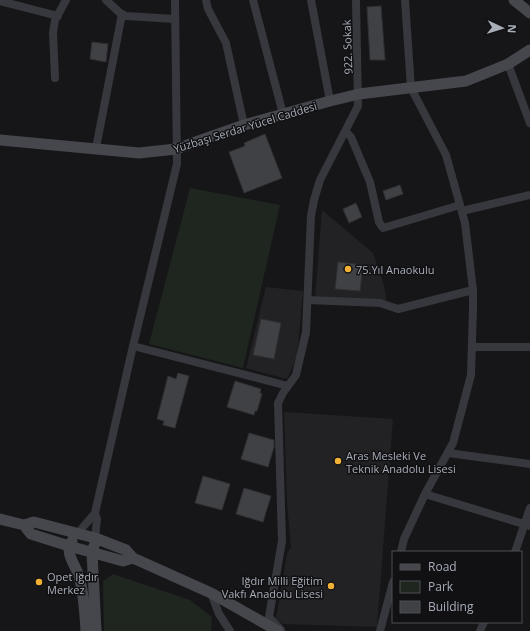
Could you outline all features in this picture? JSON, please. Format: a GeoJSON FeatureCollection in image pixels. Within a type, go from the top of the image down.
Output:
{"type":"FeatureCollection","features":[{"type":"Feature","properties":{"kind":"street"},"geometry":{"type":"LineString","coordinates":[[0,0],[58,16]]}},
{"type":"Feature","properties":{"kind":"street"},"geometry":{"type":"LineString","coordinates":[[54,78],[53,33],[58,16],[66,0]]}},
{"type":"Feature","properties":{"kind":"street"},"geometry":{"type":"LineString","coordinates":[[106,0],[122,14],[174,19]]}},
{"type":"Feature","properties":{"kind":"street"},"geometry":{"type":"LineString","coordinates":[[86,631],[85,603],[78,575],[70,555],[69,546],[95,513],[133,346],[177,164],[174,19],[175,0]]}},
{"type":"Feature","properties":{"kind":"street"},"geometry":{"type":"LineString","coordinates":[[206,0],[208,9],[226,43],[244,125]]}},
{"type":"Feature","properties":{"kind":"street"},"geometry":{"type":"LineString","coordinates":[[253,0],[283,114]]}},
{"type":"Feature","properties":{"kind":"street"},"geometry":{"type":"LineString","coordinates":[[311,0],[330,101]]}},
{"type":"Feature","properties":{"kind":"street","name":"922. Sokak"},"geometry":{"type":"LineString","coordinates":[[280,631],[269,616],[282,541],[278,403],[296,375],[306,332],[311,216],[314,200],[325,169],[346,132],[358,106],[359,94],[356,0]]}},
{"type":"Feature","properties":{"kind":"street"},"geometry":{"type":"LineString","coordinates":[[401,551],[404,539],[425,494],[453,443],[471,375],[473,290],[465,223],[446,155],[411,88],[405,0]]}},
{"type":"Feature","properties":{"kind":"street"},"geometry":{"type":"LineString","coordinates":[[514,0],[530,13]]}},
{"type":"Feature","properties":{"kind":"street"},"geometry":{"type":"LineString","coordinates":[[96,148],[122,14]]}},
{"type":"Feature","properties":{"kind":"street","name":"Yüzbaşı Serdar Yücel Caddesi"},"geometry":{"type":"LineString","coordinates":[[0,140],[139,153],[176,150],[244,125],[359,94],[466,81],[508,64],[530,50]]}},
{"type":"Feature","properties":{"kind":"street"},"geometry":{"type":"LineString","coordinates":[[508,64],[530,123]]}},
{"type":"Feature","properties":{"kind":"street"},"geometry":{"type":"LineString","coordinates":[[346,132],[351,137],[370,182],[379,222],[383,228],[461,208],[530,195]]}},
{"type":"Feature","properties":{"kind":"street"},"geometry":{"type":"LineString","coordinates":[[308,300],[380,303],[398,309],[473,290]]}},
{"type":"Feature","properties":{"kind":"street"},"geometry":{"type":"LineString","coordinates":[[133,346],[288,386]]}},
{"type":"Feature","properties":{"kind":"street"},"geometry":{"type":"LineString","coordinates":[[472,347],[530,347]]}},
{"type":"Feature","properties":{"kind":"street"},"geometry":{"type":"LineString","coordinates":[[448,453],[530,464]]}},
{"type":"Feature","properties":{"kind":"street"},"geometry":{"type":"LineString","coordinates":[[425,494],[527,525]]}},
{"type":"Feature","properties":{"kind":"street"},"geometry":{"type":"LineString","coordinates":[[515,551],[527,525],[530,508]]}},
{"type":"Feature","properties":{"kind":"street"},"geometry":{"type":"LineString","coordinates":[[95,513],[97,519],[92,552],[96,631]]}},
{"type":"Feature","properties":{"kind":"street"},"geometry":{"type":"LineString","coordinates":[[0,519],[24,525],[34,522],[95,538],[126,550],[133,558],[211,593],[280,631]]}},
{"type":"Feature","properties":{"kind":"street"},"geometry":{"type":"LineString","coordinates":[[24,525],[31,534],[69,546],[123,561],[133,558]]}},
{"type":"Feature","properties":{"kind":"street"},"geometry":{"type":"LineString","coordinates":[[380,631],[392,586]]}},
{"type":"Feature","properties":{"kind":"street"},"geometry":{"type":"LineString","coordinates":[[211,593],[219,614],[230,631]]}},
{"type":"Feature","properties":{"kind":"shaded area","name":"75.Yıl Anaokulu"},"geometry":{"type":"Polygon","coordinates":[[[322,210],[373,253],[384,285],[387,303],[315,298],[322,210]]]}},
{"type":"Feature","properties":{"kind":"shaded area"},"geometry":{"type":"Polygon","coordinates":[[[266,287],[303,291],[297,357],[287,379],[246,368],[266,287]]]}},
{"type":"Feature","properties":{"kind":"shaded area"},"geometry":{"type":"Polygon","coordinates":[[[284,412],[393,419],[377,627],[283,624],[276,619],[287,554],[291,547],[287,503],[284,412]]]}},
{"type":"Feature","properties":{"kind":"green space"},"geometry":{"type":"Polygon","coordinates":[[[190,188],[280,205],[243,368],[149,344],[190,188]]]}},
{"type":"Feature","properties":{"kind":"green space"},"geometry":{"type":"Polygon","coordinates":[[[113,574],[190,600],[212,617],[211,631],[104,631],[103,581],[113,574]]]}},
{"type":"Feature","properties":{"kind":"building"},"geometry":{"type":"Polygon","coordinates":[[[381,6],[385,60],[370,60],[367,7],[381,6]]]}},
{"type":"Feature","properties":{"kind":"building"},"geometry":{"type":"Polygon","coordinates":[[[92,42],[108,44],[106,62],[90,59],[92,42]]]}},
{"type":"Feature","properties":{"kind":"building"},"geometry":{"type":"Polygon","coordinates":[[[265,134],[282,178],[244,193],[229,152],[245,146],[244,143],[265,134]]]}},
{"type":"Feature","properties":{"kind":"building"},"geometry":{"type":"Polygon","coordinates":[[[400,185],[403,194],[386,200],[383,191],[400,185]]]}},
{"type":"Feature","properties":{"kind":"building"},"geometry":{"type":"Polygon","coordinates":[[[356,203],[362,217],[349,223],[343,209],[356,203]]]}},
{"type":"Feature","properties":{"kind":"building"},"geometry":{"type":"Polygon","coordinates":[[[338,262],[363,265],[360,291],[335,289],[338,262]]]}},
{"type":"Feature","properties":{"kind":"building"},"geometry":{"type":"Polygon","coordinates":[[[261,319],[281,323],[274,359],[253,355],[261,319]]]}},
{"type":"Feature","properties":{"kind":"building"},"geometry":{"type":"Polygon","coordinates":[[[178,373],[189,376],[175,428],[163,425],[164,421],[157,419],[168,376],[176,379],[178,373]]]}},
{"type":"Feature","properties":{"kind":"building"},"geometry":{"type":"Polygon","coordinates":[[[235,381],[261,389],[260,393],[262,394],[257,411],[255,411],[254,415],[227,407],[235,381]]]}},
{"type":"Feature","properties":{"kind":"building"},"geometry":{"type":"Polygon","coordinates":[[[249,433],[274,440],[274,447],[268,467],[241,459],[249,433]]]}},
{"type":"Feature","properties":{"kind":"building"},"geometry":{"type":"Polygon","coordinates":[[[203,476],[230,484],[222,510],[195,503],[203,476]]]}},
{"type":"Feature","properties":{"kind":"building"},"geometry":{"type":"Polygon","coordinates":[[[244,488],[271,496],[263,522],[236,514],[244,488]]]}},
{"type":"Feature","properties":{"kind":"place","name":"75.Yıl Anaokulu"},"geometry":{"type":"Point","coordinates":[348,269]}},
{"type":"Feature","properties":{"kind":"place","name":"Aras Mesleki Ve Teknik Anadolu Lisesi"},"geometry":{"type":"Point","coordinates":[338,461]}},
{"type":"Feature","properties":{"kind":"place","name":"Opet Iğdır Merkez"},"geometry":{"type":"Point","coordinates":[39,582]}},
{"type":"Feature","properties":{"kind":"place","name":"Iğdır Milli Eğitim Vakfı Anadolu Lisesi"},"geometry":{"type":"Point","coordinates":[331,586]}}]}
